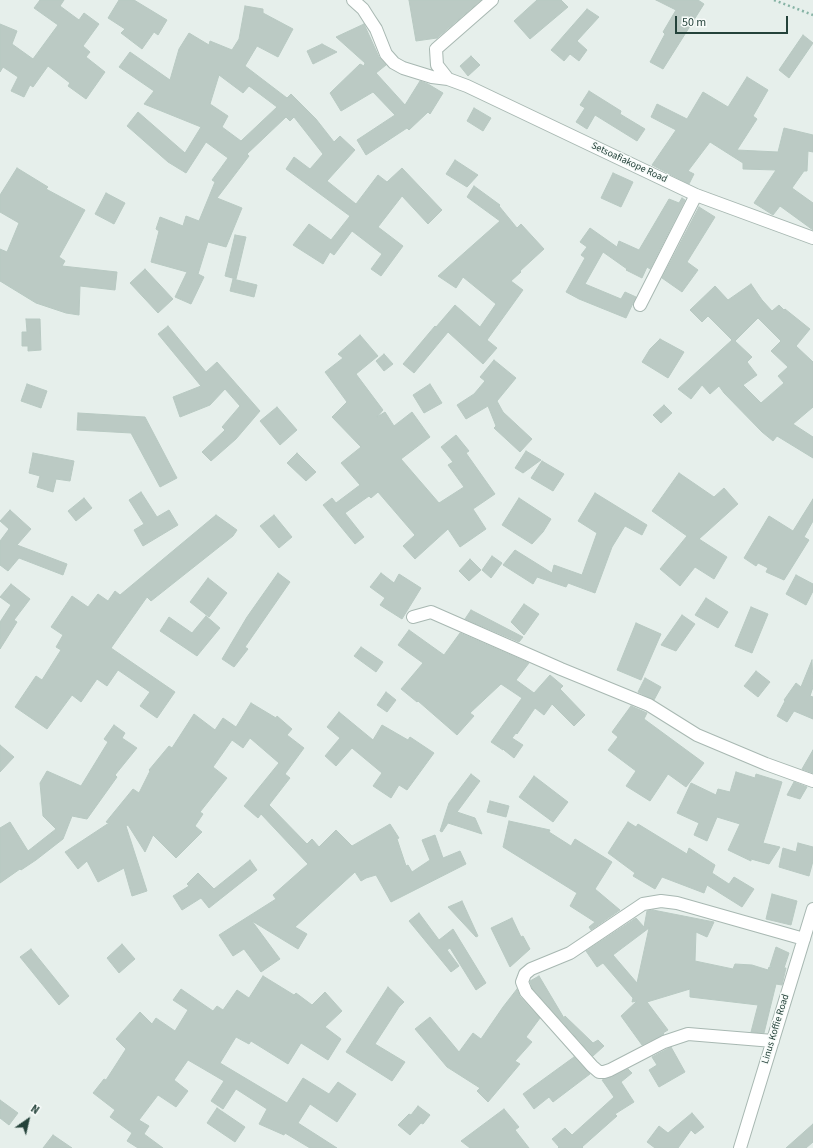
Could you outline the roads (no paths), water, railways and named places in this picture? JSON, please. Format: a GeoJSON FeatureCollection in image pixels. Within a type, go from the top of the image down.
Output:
{"type":"FeatureCollection","features":[{"type":"Feature","properties":{"kind":"street","name":"Setsoafiakope Road"},"geometry":{"type":"LineString","coordinates":[[353,0],[363,9],[376,29],[386,54],[394,63],[403,68],[448,79],[467,86],[696,195],[813,238]]}},
{"type":"Feature","properties":{"kind":"street"},"geometry":{"type":"LineString","coordinates":[[448,79],[437,65],[436,49],[492,0]]}},
{"type":"Feature","properties":{"kind":"street"},"geometry":{"type":"LineString","coordinates":[[640,305],[696,195]]}},
{"type":"Feature","properties":{"kind":"street"},"geometry":{"type":"LineString","coordinates":[[412,617],[431,612],[561,669],[649,705],[697,735],[766,764],[813,781]]}},
{"type":"Feature","properties":{"kind":"street"},"geometry":{"type":"LineString","coordinates":[[773,1041],[688,1034],[664,1042],[610,1070],[599,1072],[526,992],[522,982],[525,974],[531,969],[570,953],[643,904],[661,900],[677,903],[804,939]]}},
{"type":"Feature","properties":{"kind":"street","name":"Linus Koffie Road"},"geometry":{"type":"LineString","coordinates":[[740,1148],[813,909]]}}]}
